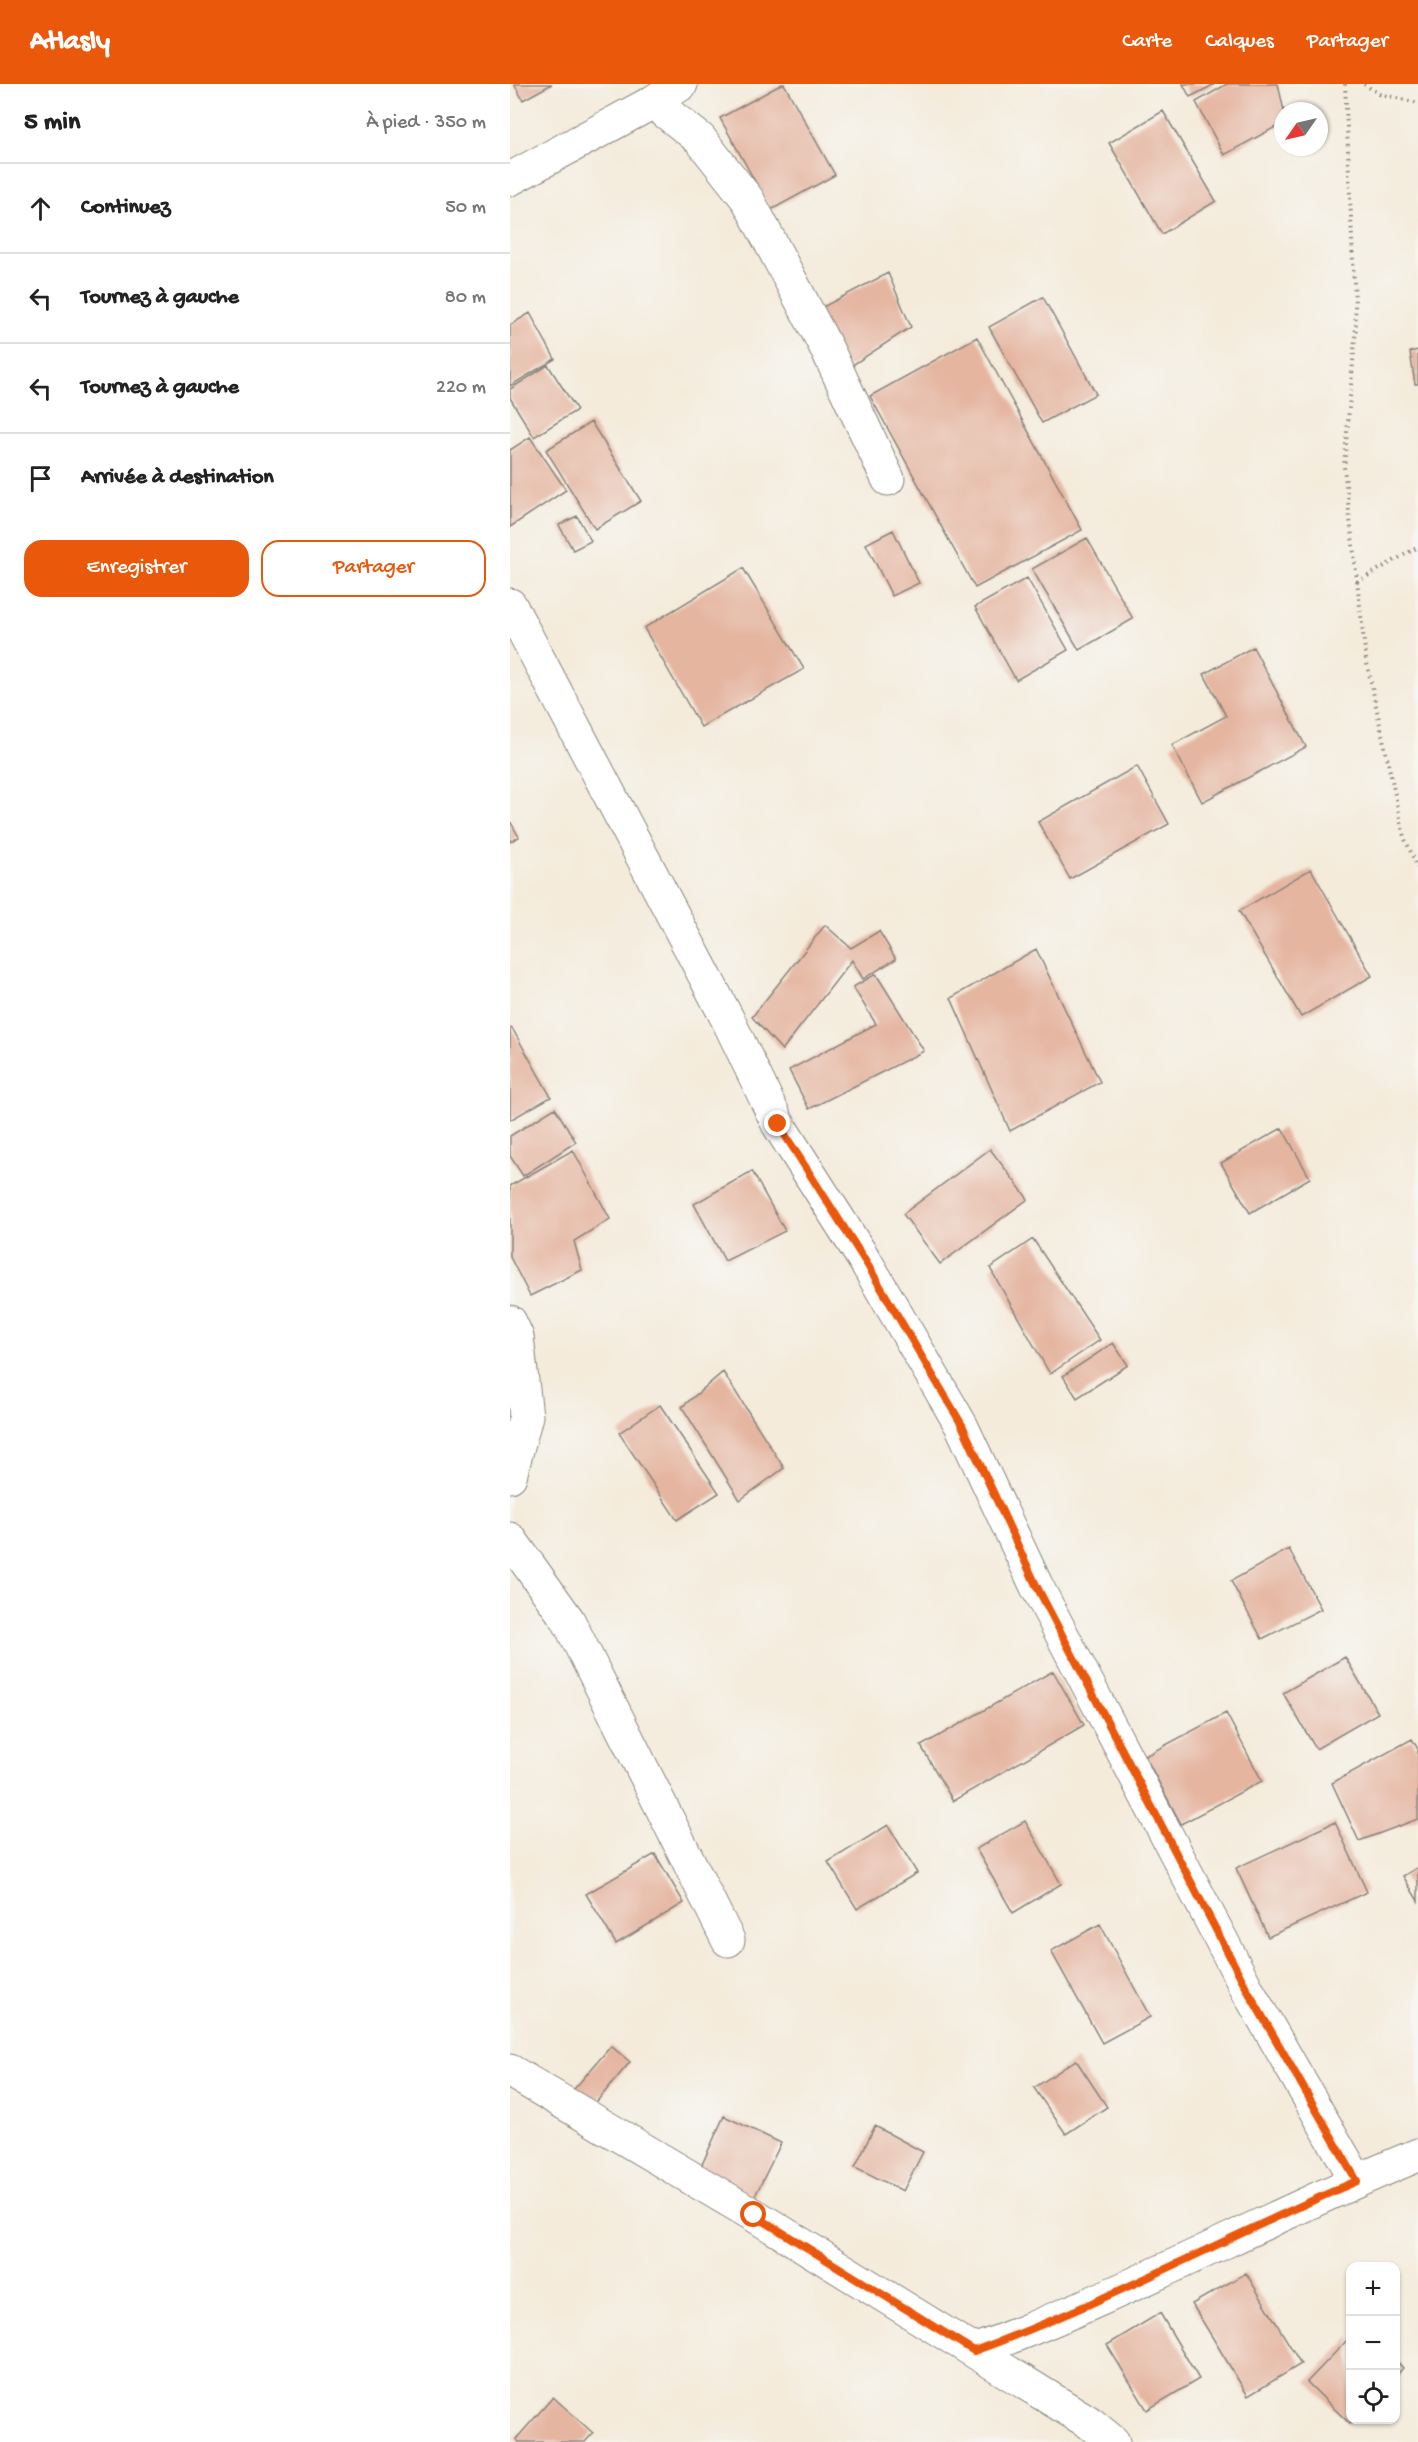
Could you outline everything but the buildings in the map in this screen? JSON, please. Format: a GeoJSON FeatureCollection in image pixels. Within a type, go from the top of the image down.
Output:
{"type":"FeatureCollection","features":[{"type":"Feature","properties":{"kind":"street"},"geometry":{"type":"LineString","coordinates":[[510,179],[653,102],[681,84]]}},
{"type":"Feature","properties":{"kind":"street"},"geometry":{"type":"LineString","coordinates":[[653,102],[700,139],[748,200],[827,349],[888,479]]}},
{"type":"Feature","properties":{"kind":"street"},"geometry":{"type":"LineString","coordinates":[[510,605],[728,1020],[778,1124],[867,1264],[962,1425],[1036,1585],[1238,1972],[1357,2181]]}},
{"type":"Feature","properties":{"kind":"street"},"geometry":{"type":"LineString","coordinates":[[510,1322],[517,1337],[526,1416],[510,1476]]}},
{"type":"Feature","properties":{"kind":"street"},"geometry":{"type":"LineString","coordinates":[[510,1539],[568,1620],[728,1940]]}},
{"type":"Feature","properties":{"kind":"street"},"geometry":{"type":"LineString","coordinates":[[510,2071],[754,2215],[1090,2423],[1113,2442]]}},
{"type":"Feature","properties":{"kind":"street"},"geometry":{"type":"LineString","coordinates":[[974,2351],[1036,2329],[1121,2292],[1291,2210],[1418,2155]]}},
{"type":"Feature","properties":{"kind":"path"},"geometry":{"type":"LineString","coordinates":[[1345,84],[1356,327],[1344,467],[1366,659],[1404,837],[1418,868]]}},
{"type":"Feature","properties":{"kind":"path"},"geometry":{"type":"LineString","coordinates":[[1364,84],[1379,94],[1418,103]]}},
{"type":"Feature","properties":{"kind":"path"},"geometry":{"type":"LineString","coordinates":[[1357,582],[1418,547]]}},
{"type":"Feature","properties":{"kind":"route"},"geometry":{"type":"LineString","coordinates":[[754,2215],[974,2351],[1036,2329],[1121,2292],[1291,2210],[1357,2181],[1249,1993],[1036,1585],[962,1425],[867,1264],[778,1124]]}}]}
